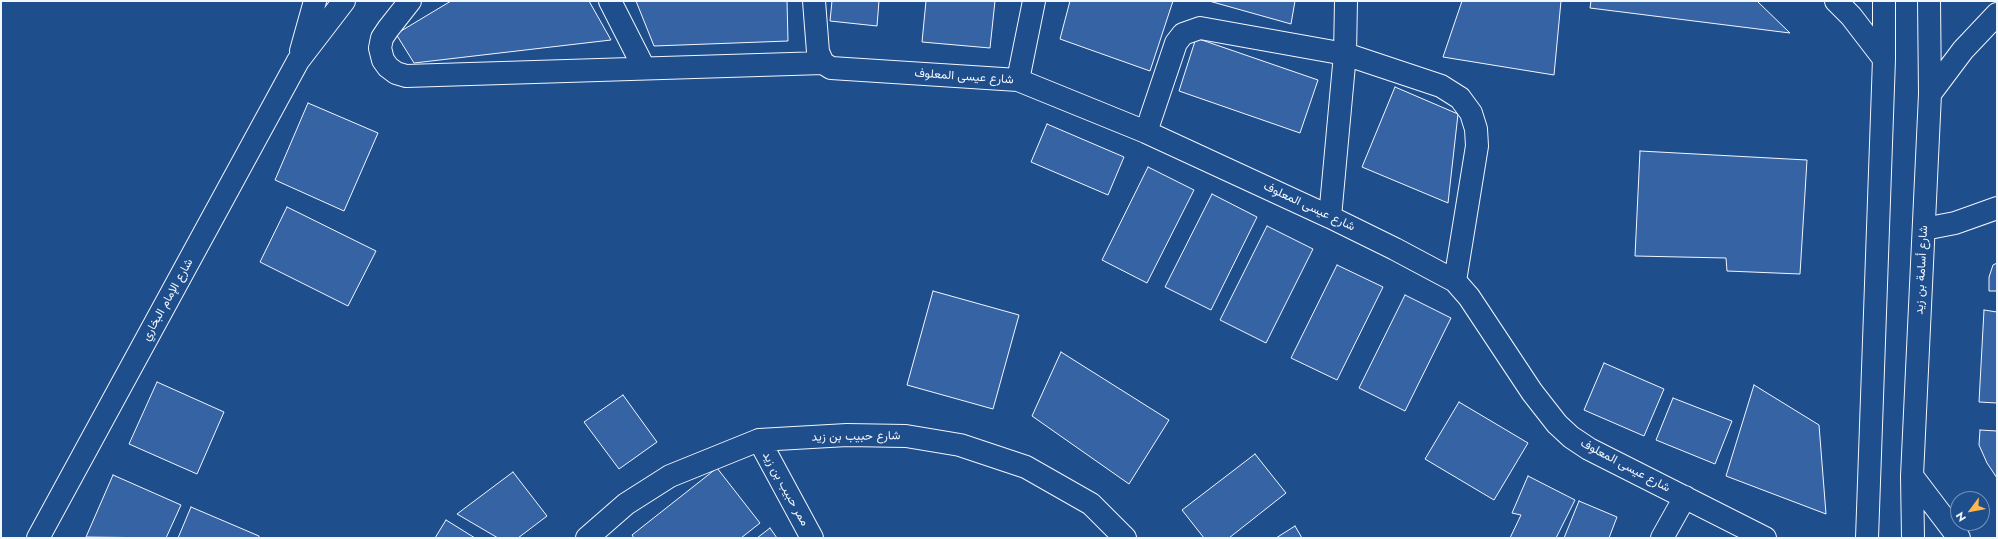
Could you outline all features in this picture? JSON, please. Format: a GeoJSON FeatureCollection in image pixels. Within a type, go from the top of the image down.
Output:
{"type":"FeatureCollection","features":[{"type":"Feature","properties":{"kind":"main road","name":"شارع الإمام البخاري"},"geometry":{"type":"LineString","coordinates":[[298,61],[315,1]]}},
{"type":"Feature","properties":{"kind":"main road","name":"شارع الإمام البخاري"},"geometry":{"type":"LineString","coordinates":[[38,538],[298,61],[344,1]]}},
{"type":"Feature","properties":{"kind":"main road"},"geometry":{"type":"LineString","coordinates":[[410,1],[382,38],[380,48],[383,60],[388,67],[401,75],[424,76],[823,63],[818,52],[814,1]]}},
{"type":"Feature","properties":{"kind":"main road"},"geometry":{"type":"LineString","coordinates":[[610,1],[644,68]]}},
{"type":"Feature","properties":{"kind":"main road"},"geometry":{"type":"LineString","coordinates":[[1018,80],[1034,1]]}},
{"type":"Feature","properties":{"kind":"main road"},"geometry":{"type":"LineString","coordinates":[[1330,217],[1345,54],[1346,1]]}},
{"type":"Feature","properties":{"kind":"main road"},"geometry":{"type":"LineString","coordinates":[[1836,1],[1851,16],[1884,59]]}},
{"type":"Feature","properties":{"kind":"main road"},"geometry":{"type":"LineString","coordinates":[[1866,538],[1884,59],[1884,1]]}},
{"type":"Feature","properties":{"kind":"main road","name":"شارع أسامة بن زيد"},"geometry":{"type":"LineString","coordinates":[[1912,538],[1912,476],[1930,94],[1929,1]]}},
{"type":"Feature","properties":{"kind":"main road"},"geometry":{"type":"LineString","coordinates":[[1930,94],[1963,50],[1997,14]]}},
{"type":"Feature","properties":{"kind":"main road"},"geometry":{"type":"LineString","coordinates":[[1146,132],[1176,43],[1183,34],[1200,28],[1345,54],[1441,86],[1460,98],[1471,113],[1476,129],[1477,146],[1454,281]]}},
{"type":"Feature","properties":{"kind":"main road","name":"شارع عيسى المعلوف"},"geometry":{"type":"LineString","coordinates":[[823,63],[831,68],[843,70],[1018,80],[1146,132],[1330,217],[1395,249],[1454,281],[1469,297],[1532,392],[1557,424],[1589,449],[1765,538]]}},
{"type":"Feature","properties":{"kind":"main road"},"geometry":{"type":"LineString","coordinates":[[1924,229],[1955,223],[1997,208]]}},
{"type":"Feature","properties":{"kind":"main road","name":"شارع حبيب بن زيد"},"geometry":{"type":"LineString","coordinates":[[588,538],[626,504],[670,476],[758,440],[847,435],[906,436],[960,445],[1026,467],[1091,504],[1125,538]]}},
{"type":"Feature","properties":{"kind":"main road","name":"ممر حبيب بن زيد"},"geometry":{"type":"LineString","coordinates":[[758,440],[812,538]]}},
{"type":"Feature","properties":{"kind":"main road"},"geometry":{"type":"LineString","coordinates":[[1912,476],[1960,538]]}},
{"type":"Feature","properties":{"kind":"main road"},"geometry":{"type":"LineString","coordinates":[[1662,538],[1685,497]]}},
{"type":"Feature","properties":{"kind":"building"},"geometry":{"type":"Polygon","coordinates":[[[451,1],[589,1],[611,40],[414,63],[396,34],[451,1]]]}},
{"type":"Feature","properties":{"kind":"building"},"geometry":{"type":"Polygon","coordinates":[[[636,1],[787,1],[788,41],[654,46],[636,1]]]}},
{"type":"Feature","properties":{"kind":"building"},"geometry":{"type":"Polygon","coordinates":[[[832,1],[879,1],[877,26],[830,21],[832,1]]]}},
{"type":"Feature","properties":{"kind":"building"},"geometry":{"type":"Polygon","coordinates":[[[926,1],[995,1],[990,48],[922,42],[926,1]]]}},
{"type":"Feature","properties":{"kind":"building"},"geometry":{"type":"Polygon","coordinates":[[[1070,1],[1173,1],[1150,71],[1060,39],[1070,1]]]}},
{"type":"Feature","properties":{"kind":"building"},"geometry":{"type":"Polygon","coordinates":[[[1209,1],[1295,1],[1291,24],[1209,1]]]}},
{"type":"Feature","properties":{"kind":"building"},"geometry":{"type":"Polygon","coordinates":[[[1462,1],[1561,1],[1554,75],[1443,57],[1462,1]]]}},
{"type":"Feature","properties":{"kind":"building"},"geometry":{"type":"Polygon","coordinates":[[[1591,1],[1757,1],[1790,33],[1590,8],[1591,1]]]}},
{"type":"Feature","properties":{"kind":"building"},"geometry":{"type":"Polygon","coordinates":[[[1196,38],[1318,80],[1300,133],[1179,91],[1196,38]]]}},
{"type":"Feature","properties":{"kind":"building"},"geometry":{"type":"Polygon","coordinates":[[[1395,87],[1458,114],[1448,203],[1362,167],[1395,87]]]}},
{"type":"Feature","properties":{"kind":"building"},"geometry":{"type":"Polygon","coordinates":[[[308,103],[378,133],[344,211],[275,180],[308,103]]]}},
{"type":"Feature","properties":{"kind":"building"},"geometry":{"type":"Polygon","coordinates":[[[1047,124],[1124,157],[1108,195],[1031,162],[1047,124]]]}},
{"type":"Feature","properties":{"kind":"building"},"geometry":{"type":"Polygon","coordinates":[[[1640,151],[1807,160],[1800,274],[1727,271],[1726,258],[1635,256],[1640,151]]]}},
{"type":"Feature","properties":{"kind":"building"},"geometry":{"type":"Polygon","coordinates":[[[1148,167],[1194,190],[1147,283],[1102,260],[1148,167]]]}},
{"type":"Feature","properties":{"kind":"building"},"geometry":{"type":"Polygon","coordinates":[[[1212,194],[1257,217],[1211,310],[1165,287],[1212,194]]]}},
{"type":"Feature","properties":{"kind":"building"},"geometry":{"type":"Polygon","coordinates":[[[287,207],[376,251],[348,306],[260,262],[287,207]]]}},
{"type":"Feature","properties":{"kind":"building"},"geometry":{"type":"Polygon","coordinates":[[[1267,226],[1313,249],[1266,343],[1220,320],[1267,226]]]}},
{"type":"Feature","properties":{"kind":"building"},"geometry":{"type":"Polygon","coordinates":[[[1997,263],[1997,291],[1989,291],[1989,277],[1993,265],[1997,263]]]}},
{"type":"Feature","properties":{"kind":"building"},"geometry":{"type":"Polygon","coordinates":[[[1337,265],[1383,287],[1337,380],[1291,358],[1337,265]]]}},
{"type":"Feature","properties":{"kind":"building"},"geometry":{"type":"Polygon","coordinates":[[[933,291],[1019,315],[993,409],[907,385],[933,291]]]}},
{"type":"Feature","properties":{"kind":"building"},"geometry":{"type":"Polygon","coordinates":[[[1405,295],[1451,318],[1405,411],[1359,388],[1405,295]]]}},
{"type":"Feature","properties":{"kind":"building"},"geometry":{"type":"Polygon","coordinates":[[[1984,310],[1997,312],[1997,403],[1979,402],[1984,310]]]}},
{"type":"Feature","properties":{"kind":"building"},"geometry":{"type":"Polygon","coordinates":[[[1061,352],[1169,420],[1129,484],[1032,416],[1061,352]]]}},
{"type":"Feature","properties":{"kind":"building"},"geometry":{"type":"Polygon","coordinates":[[[1604,363],[1664,389],[1644,436],[1584,410],[1604,363]]]}},
{"type":"Feature","properties":{"kind":"building"},"geometry":{"type":"Polygon","coordinates":[[[157,382],[224,412],[197,474],[129,444],[157,382]]]}},
{"type":"Feature","properties":{"kind":"building"},"geometry":{"type":"Polygon","coordinates":[[[1754,385],[1819,425],[1826,514],[1726,476],[1754,385]]]}},
{"type":"Feature","properties":{"kind":"building"},"geometry":{"type":"Polygon","coordinates":[[[623,395],[657,442],[619,469],[584,422],[623,395]]]}},
{"type":"Feature","properties":{"kind":"building"},"geometry":{"type":"Polygon","coordinates":[[[1673,398],[1732,421],[1715,464],[1656,440],[1673,398]]]}},
{"type":"Feature","properties":{"kind":"building"},"geometry":{"type":"Polygon","coordinates":[[[1459,402],[1528,443],[1494,500],[1425,459],[1459,402]]]}},
{"type":"Feature","properties":{"kind":"building"},"geometry":{"type":"Polygon","coordinates":[[[1980,430],[1997,431],[1997,478],[1987,463],[1979,445],[1980,430]]]}},
{"type":"Feature","properties":{"kind":"building"},"geometry":{"type":"Polygon","coordinates":[[[1255,454],[1286,493],[1229,538],[1204,538],[1182,510],[1255,454]]]}},
{"type":"Feature","properties":{"kind":"building"},"geometry":{"type":"Polygon","coordinates":[[[717,468],[760,523],[741,538],[634,538],[632,535],[717,468]]]}},
{"type":"Feature","properties":{"kind":"building"},"geometry":{"type":"Polygon","coordinates":[[[513,472],[547,516],[518,538],[498,538],[457,514],[513,472]]]}},
{"type":"Feature","properties":{"kind":"building"},"geometry":{"type":"Polygon","coordinates":[[[113,475],[181,505],[166,538],[86,537],[113,475]]]}},
{"type":"Feature","properties":{"kind":"building"},"geometry":{"type":"Polygon","coordinates":[[[1528,476],[1575,500],[1556,538],[1510,538],[1521,515],[1512,513],[1528,476]]]}},
{"type":"Feature","properties":{"kind":"building"},"geometry":{"type":"Polygon","coordinates":[[[1579,501],[1617,517],[1609,538],[1564,538],[1579,501]]]}},
{"type":"Feature","properties":{"kind":"building"},"geometry":{"type":"Polygon","coordinates":[[[191,507],[259,536],[259,538],[178,538],[191,507]]]}},
{"type":"Feature","properties":{"kind":"building"},"geometry":{"type":"Polygon","coordinates":[[[446,520],[475,538],[435,538],[446,520]]]}},
{"type":"Feature","properties":{"kind":"building"},"geometry":{"type":"Polygon","coordinates":[[[1295,526],[1302,538],[1276,538],[1295,526]]]}},
{"type":"Feature","properties":{"kind":"building"},"geometry":{"type":"Polygon","coordinates":[[[770,528],[777,538],[757,538],[770,528]]]}}]}
